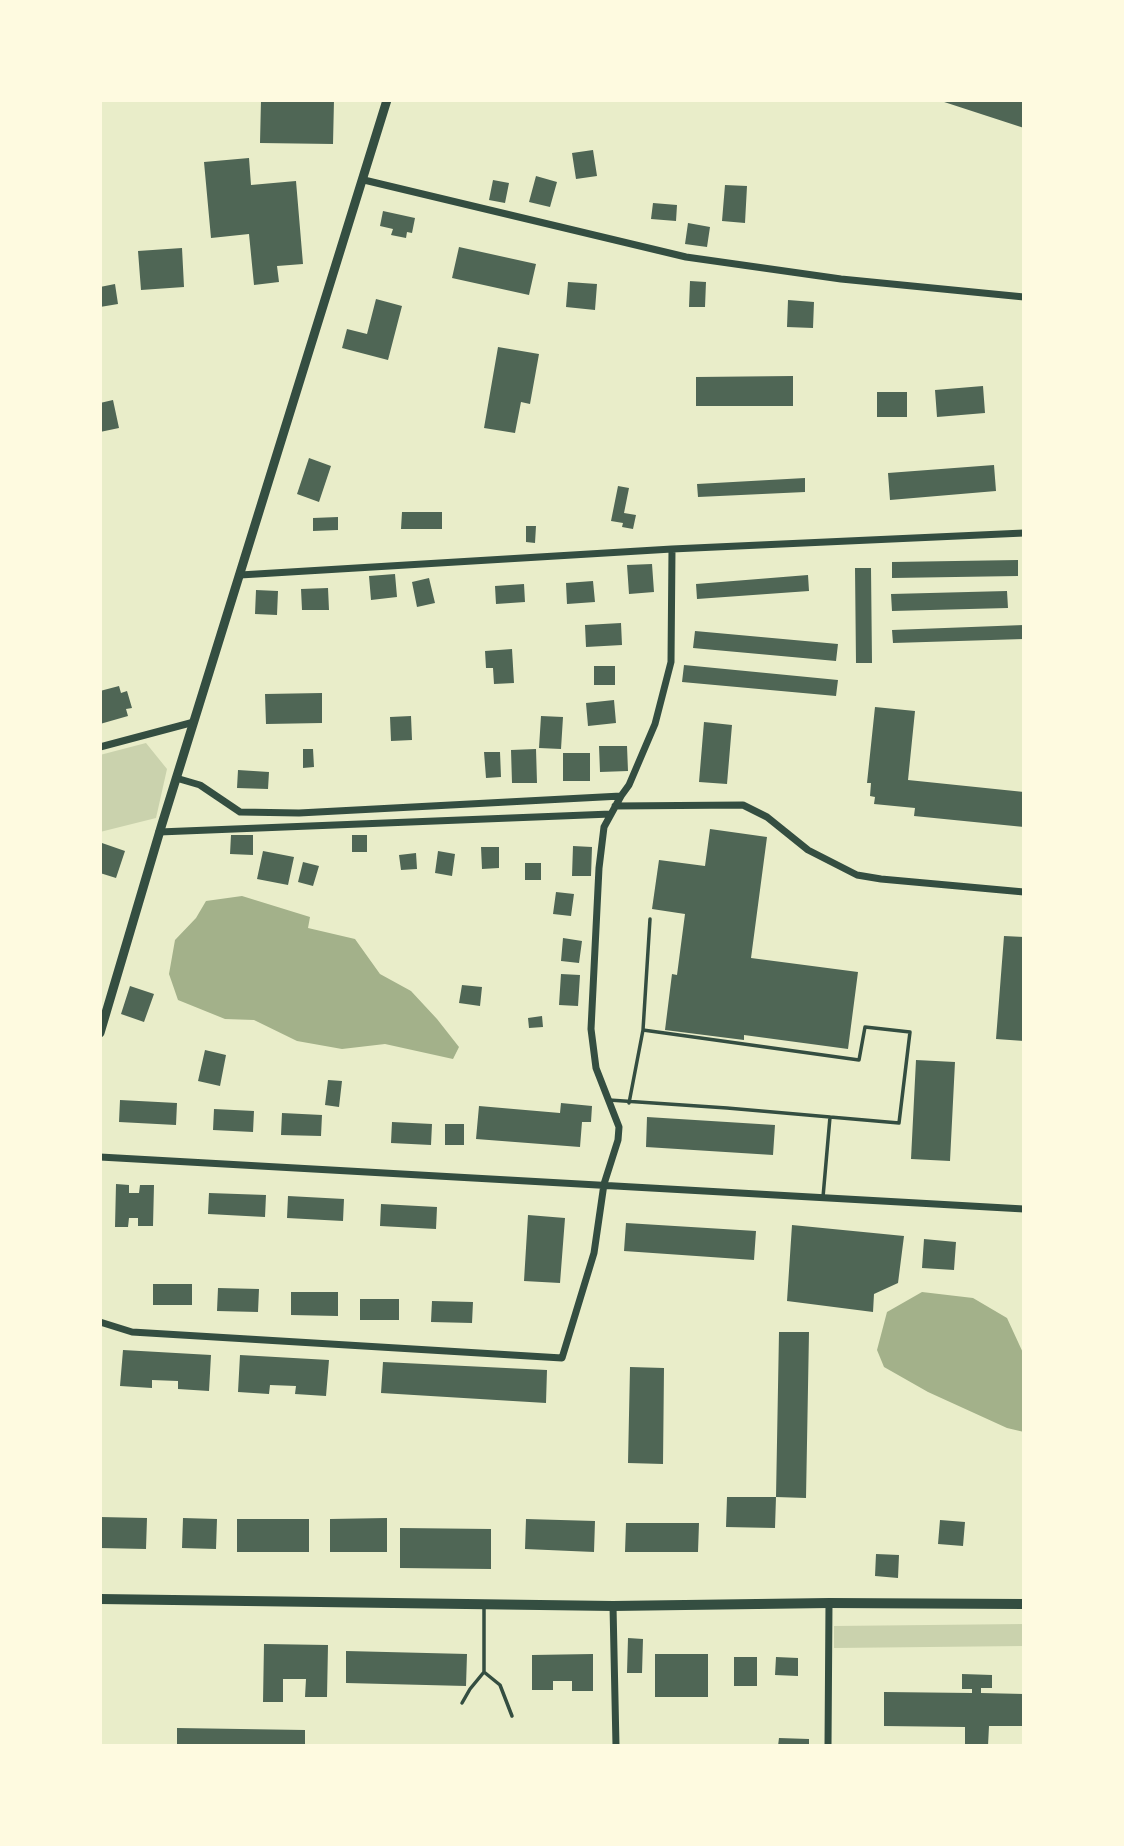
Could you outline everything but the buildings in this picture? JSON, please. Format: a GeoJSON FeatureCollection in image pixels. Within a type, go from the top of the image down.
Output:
{"type":"FeatureCollection","features":[{"type":"Feature","properties":{"kind":"main road"},"geometry":{"type":"LineString","coordinates":[[100,1599],[612,1606],[1024,1604]]}},
{"type":"Feature","properties":{"kind":"street"},"geometry":{"type":"LineString","coordinates":[[100,1033],[159,832],[387,100]]}},
{"type":"Feature","properties":{"kind":"street"},"geometry":{"type":"LineString","coordinates":[[364,180],[687,257],[841,279],[1024,297]]}},
{"type":"Feature","properties":{"kind":"street"},"geometry":{"type":"LineString","coordinates":[[240,575],[672,549],[1024,533]]}},
{"type":"Feature","properties":{"kind":"street"},"geometry":{"type":"LineString","coordinates":[[100,1322],[132,1332],[562,1358],[594,1253],[604,1184],[618,1140],[619,1127],[596,1068],[591,1029],[599,868],[604,827],[629,785],[655,724],[671,662],[672,549]]}},
{"type":"Feature","properties":{"kind":"street"},"geometry":{"type":"LineString","coordinates":[[100,747],[194,722]]}},
{"type":"Feature","properties":{"kind":"street"},"geometry":{"type":"LineString","coordinates":[[176,778],[200,785],[240,812],[312,812],[621,796]]}},
{"type":"Feature","properties":{"kind":"street"},"geometry":{"type":"LineString","coordinates":[[615,806],[743,805],[767,817],[808,850],[858,875],[1024,892]]}},
{"type":"Feature","properties":{"kind":"street"},"geometry":{"type":"LineString","coordinates":[[159,832],[611,814]]}},
{"type":"Feature","properties":{"kind":"street"},"geometry":{"type":"LineString","coordinates":[[100,1157],[1024,1209]]}},
{"type":"Feature","properties":{"kind":"street"},"geometry":{"type":"LineString","coordinates":[[828,1746],[829,1603]]}},
{"type":"Feature","properties":{"kind":"street"},"geometry":{"type":"LineString","coordinates":[[612,1606],[616,1746]]}},
{"type":"Feature","properties":{"kind":"lane"},"geometry":{"type":"LineString","coordinates":[[629,1103],[643,1031],[650,919]]}},
{"type":"Feature","properties":{"kind":"lane"},"geometry":{"type":"LineString","coordinates":[[607,1100],[900,1123],[910,1032],[865,1027],[859,1060],[643,1031]]}},
{"type":"Feature","properties":{"kind":"lane"},"geometry":{"type":"LineString","coordinates":[[823,1197],[830,1117]]}},
{"type":"Feature","properties":{"kind":"lane"},"geometry":{"type":"LineString","coordinates":[[462,1703],[484,1672],[484,1604]]}},
{"type":"Feature","properties":{"kind":"lane"},"geometry":{"type":"LineString","coordinates":[[484,1672],[500,1685],[512,1716]]}},
{"type":"Feature","properties":{"kind":"shaded area"},"geometry":{"type":"Polygon","coordinates":[[[146,743],[167,769],[156,818],[100,832],[100,755],[146,743]]]}},
{"type":"Feature","properties":{"kind":"shaded area"},"geometry":{"type":"Polygon","coordinates":[[[242,896],[310,917],[308,928],[355,939],[380,974],[411,991],[437,1019],[459,1047],[453,1059],[385,1044],[342,1049],[297,1041],[254,1020],[225,1019],[178,1000],[169,974],[175,940],[196,918],[206,901],[242,896]]]}},
{"type":"Feature","properties":{"kind":"shaded area"},"geometry":{"type":"Polygon","coordinates":[[[922,1292],[973,1298],[1007,1318],[1024,1355],[1024,1432],[1007,1428],[928,1392],[884,1367],[877,1350],[887,1312],[922,1292]]]}},
{"type":"Feature","properties":{"kind":"shaded area"},"geometry":{"type":"Polygon","coordinates":[[[1024,1624],[1024,1646],[834,1648],[834,1626],[1024,1624]]]}}]}
